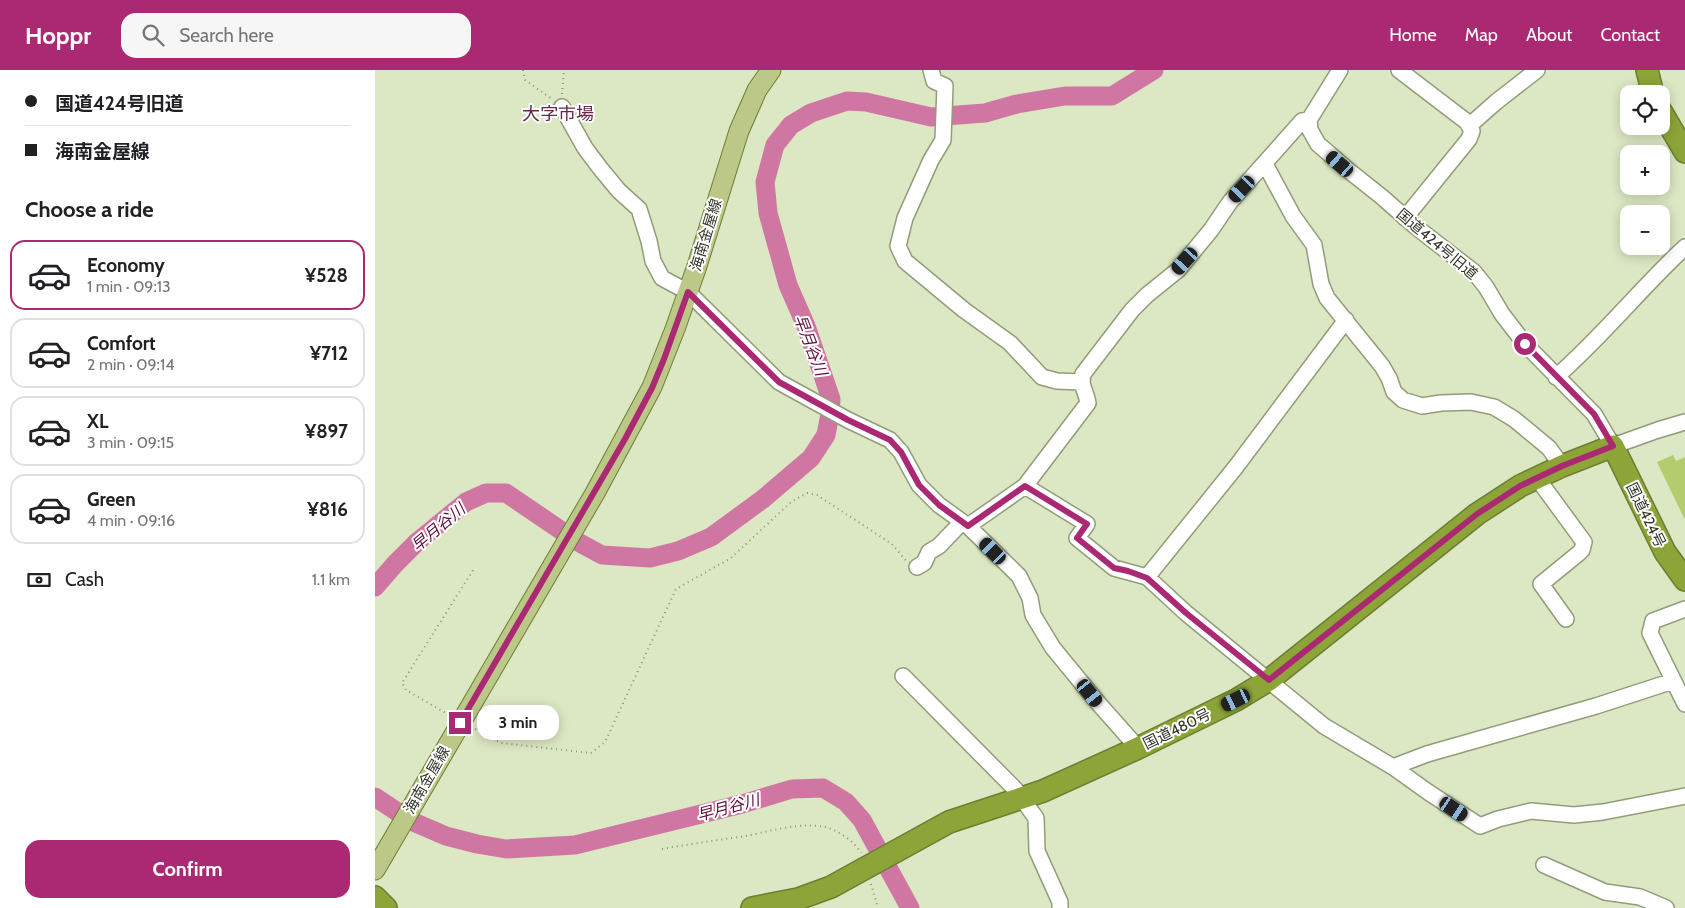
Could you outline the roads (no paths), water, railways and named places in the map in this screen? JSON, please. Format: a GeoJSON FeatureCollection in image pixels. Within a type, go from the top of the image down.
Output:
{"type":"FeatureCollection","features":[{"type":"Feature","properties":{"kind":"highway"},"geometry":{"type":"LineString","coordinates":[[1647,70],[1651,85]]}},
{"type":"Feature","properties":{"kind":"highway"},"geometry":{"type":"LineString","coordinates":[[1670,126],[1685,152]]}},
{"type":"Feature","properties":{"kind":"highway","name":"国道480号"},"geometry":{"type":"LineString","coordinates":[[752,908],[798,899],[831,887],[949,822],[1043,791],[1138,748],[1236,700],[1269,680],[1477,514],[1520,486],[1562,466],[1613,446]]}},
{"type":"Feature","properties":{"kind":"highway","name":"国道424号"},"geometry":{"type":"LineString","coordinates":[[1613,446],[1665,552],[1685,580]]}},
{"type":"Feature","properties":{"kind":"highway"},"geometry":{"type":"LineString","coordinates":[[375,897],[386,908]]}},
{"type":"Feature","properties":{"kind":"main road","name":"海南金屋線"},"geometry":{"type":"LineString","coordinates":[[375,870],[595,493],[652,388],[688,292],[739,131],[757,90],[771,70]]}},
{"type":"Feature","properties":{"kind":"street"},"geometry":{"type":"LineString","coordinates":[[931,70],[934,80],[945,86],[943,140],[931,160],[905,218],[898,246],[905,261],[1009,344],[1042,377],[1057,381],[1081,382]]}},
{"type":"Feature","properties":{"kind":"street"},"geometry":{"type":"LineString","coordinates":[[917,567],[924,563],[929,552],[965,524],[1025,486],[1088,403],[1081,382],[1083,374],[1133,310],[1183,264],[1211,230],[1230,202],[1265,164],[1276,149],[1302,121],[1309,120],[1339,70]]}},
{"type":"Feature","properties":{"kind":"street"},"geometry":{"type":"LineString","coordinates":[[1399,70],[1470,125],[1472,131],[1469,140],[1405,218]]}},
{"type":"Feature","properties":{"kind":"street"},"geometry":{"type":"LineString","coordinates":[[1470,125],[1537,70]]}},
{"type":"Feature","properties":{"kind":"street"},"geometry":{"type":"LineString","coordinates":[[562,107],[585,148],[619,190],[639,210],[649,240],[653,261],[662,278],[688,292],[779,382],[848,420],[890,440],[901,452],[919,485],[939,505],[965,524],[1019,576],[1030,598],[1033,615],[1053,648],[1138,748]]}},
{"type":"Feature","properties":{"kind":"street","name":"国道424号旧道"},"geometry":{"type":"LineString","coordinates":[[1309,120],[1310,130],[1318,144],[1405,218],[1474,272],[1486,287],[1512,329],[1534,355],[1594,414],[1613,446]]}},
{"type":"Feature","properties":{"kind":"street"},"geometry":{"type":"LineString","coordinates":[[1265,164],[1293,216],[1315,245],[1321,284],[1327,298],[1382,366],[1394,392],[1403,400],[1422,406],[1441,402],[1471,402],[1495,407],[1515,419],[1549,448],[1562,466]]}},
{"type":"Feature","properties":{"kind":"street"},"geometry":{"type":"LineString","coordinates":[[1556,377],[1586,351],[1629,302],[1685,247]]}},
{"type":"Feature","properties":{"kind":"street"},"geometry":{"type":"LineString","coordinates":[[1147,578],[1241,461],[1346,320]]}},
{"type":"Feature","properties":{"kind":"street"},"geometry":{"type":"LineString","coordinates":[[1613,446],[1685,422]]}},
{"type":"Feature","properties":{"kind":"street"},"geometry":{"type":"LineString","coordinates":[[1537,478],[1583,542],[1582,550],[1579,553],[1541,584],[1566,620]]}},
{"type":"Feature","properties":{"kind":"street"},"geometry":{"type":"LineString","coordinates":[[1025,486],[1087,524],[1077,538],[1114,568],[1147,578],[1186,613],[1323,726],[1393,767],[1480,826],[1498,819],[1531,811],[1575,815],[1603,812],[1685,796]]}},
{"type":"Feature","properties":{"kind":"street"},"geometry":{"type":"LineString","coordinates":[[1685,609],[1653,621],[1650,634],[1685,704]]}},
{"type":"Feature","properties":{"kind":"street"},"geometry":{"type":"LineString","coordinates":[[903,676],[1015,789],[1036,818],[1037,851],[1061,902],[1060,908]]}},
{"type":"Feature","properties":{"kind":"street"},"geometry":{"type":"LineString","coordinates":[[1393,767],[1427,754],[1597,706],[1673,681]]}},
{"type":"Feature","properties":{"kind":"street"},"geometry":{"type":"LineString","coordinates":[[1544,864],[1605,892],[1640,897],[1666,908]]}},
{"type":"Feature","properties":{"kind":"waterway","name":"早月谷川"},"geometry":{"type":"LineString","coordinates":[[375,587],[417,542],[466,502],[486,493],[506,493],[578,542],[602,555],[650,558],[678,551],[711,537],[763,499],[811,458],[826,435],[831,399],[806,326],[788,285],[768,213],[765,182],[775,145],[791,125],[811,113],[847,101],[866,102],[931,117],[985,113],[1017,104],[1065,96],[1112,96],[1154,70]]}},
{"type":"Feature","properties":{"kind":"waterway","name":"早月谷川"},"geometry":{"type":"LineString","coordinates":[[375,797],[411,821],[446,836],[506,849],[575,845],[742,804],[792,789],[823,788],[846,802],[862,820],[910,908]]}},
{"type":"Feature","properties":{"kind":"district","name":"大字市場"},"geometry":{"type":"Point","coordinates":[558,114]}}]}
